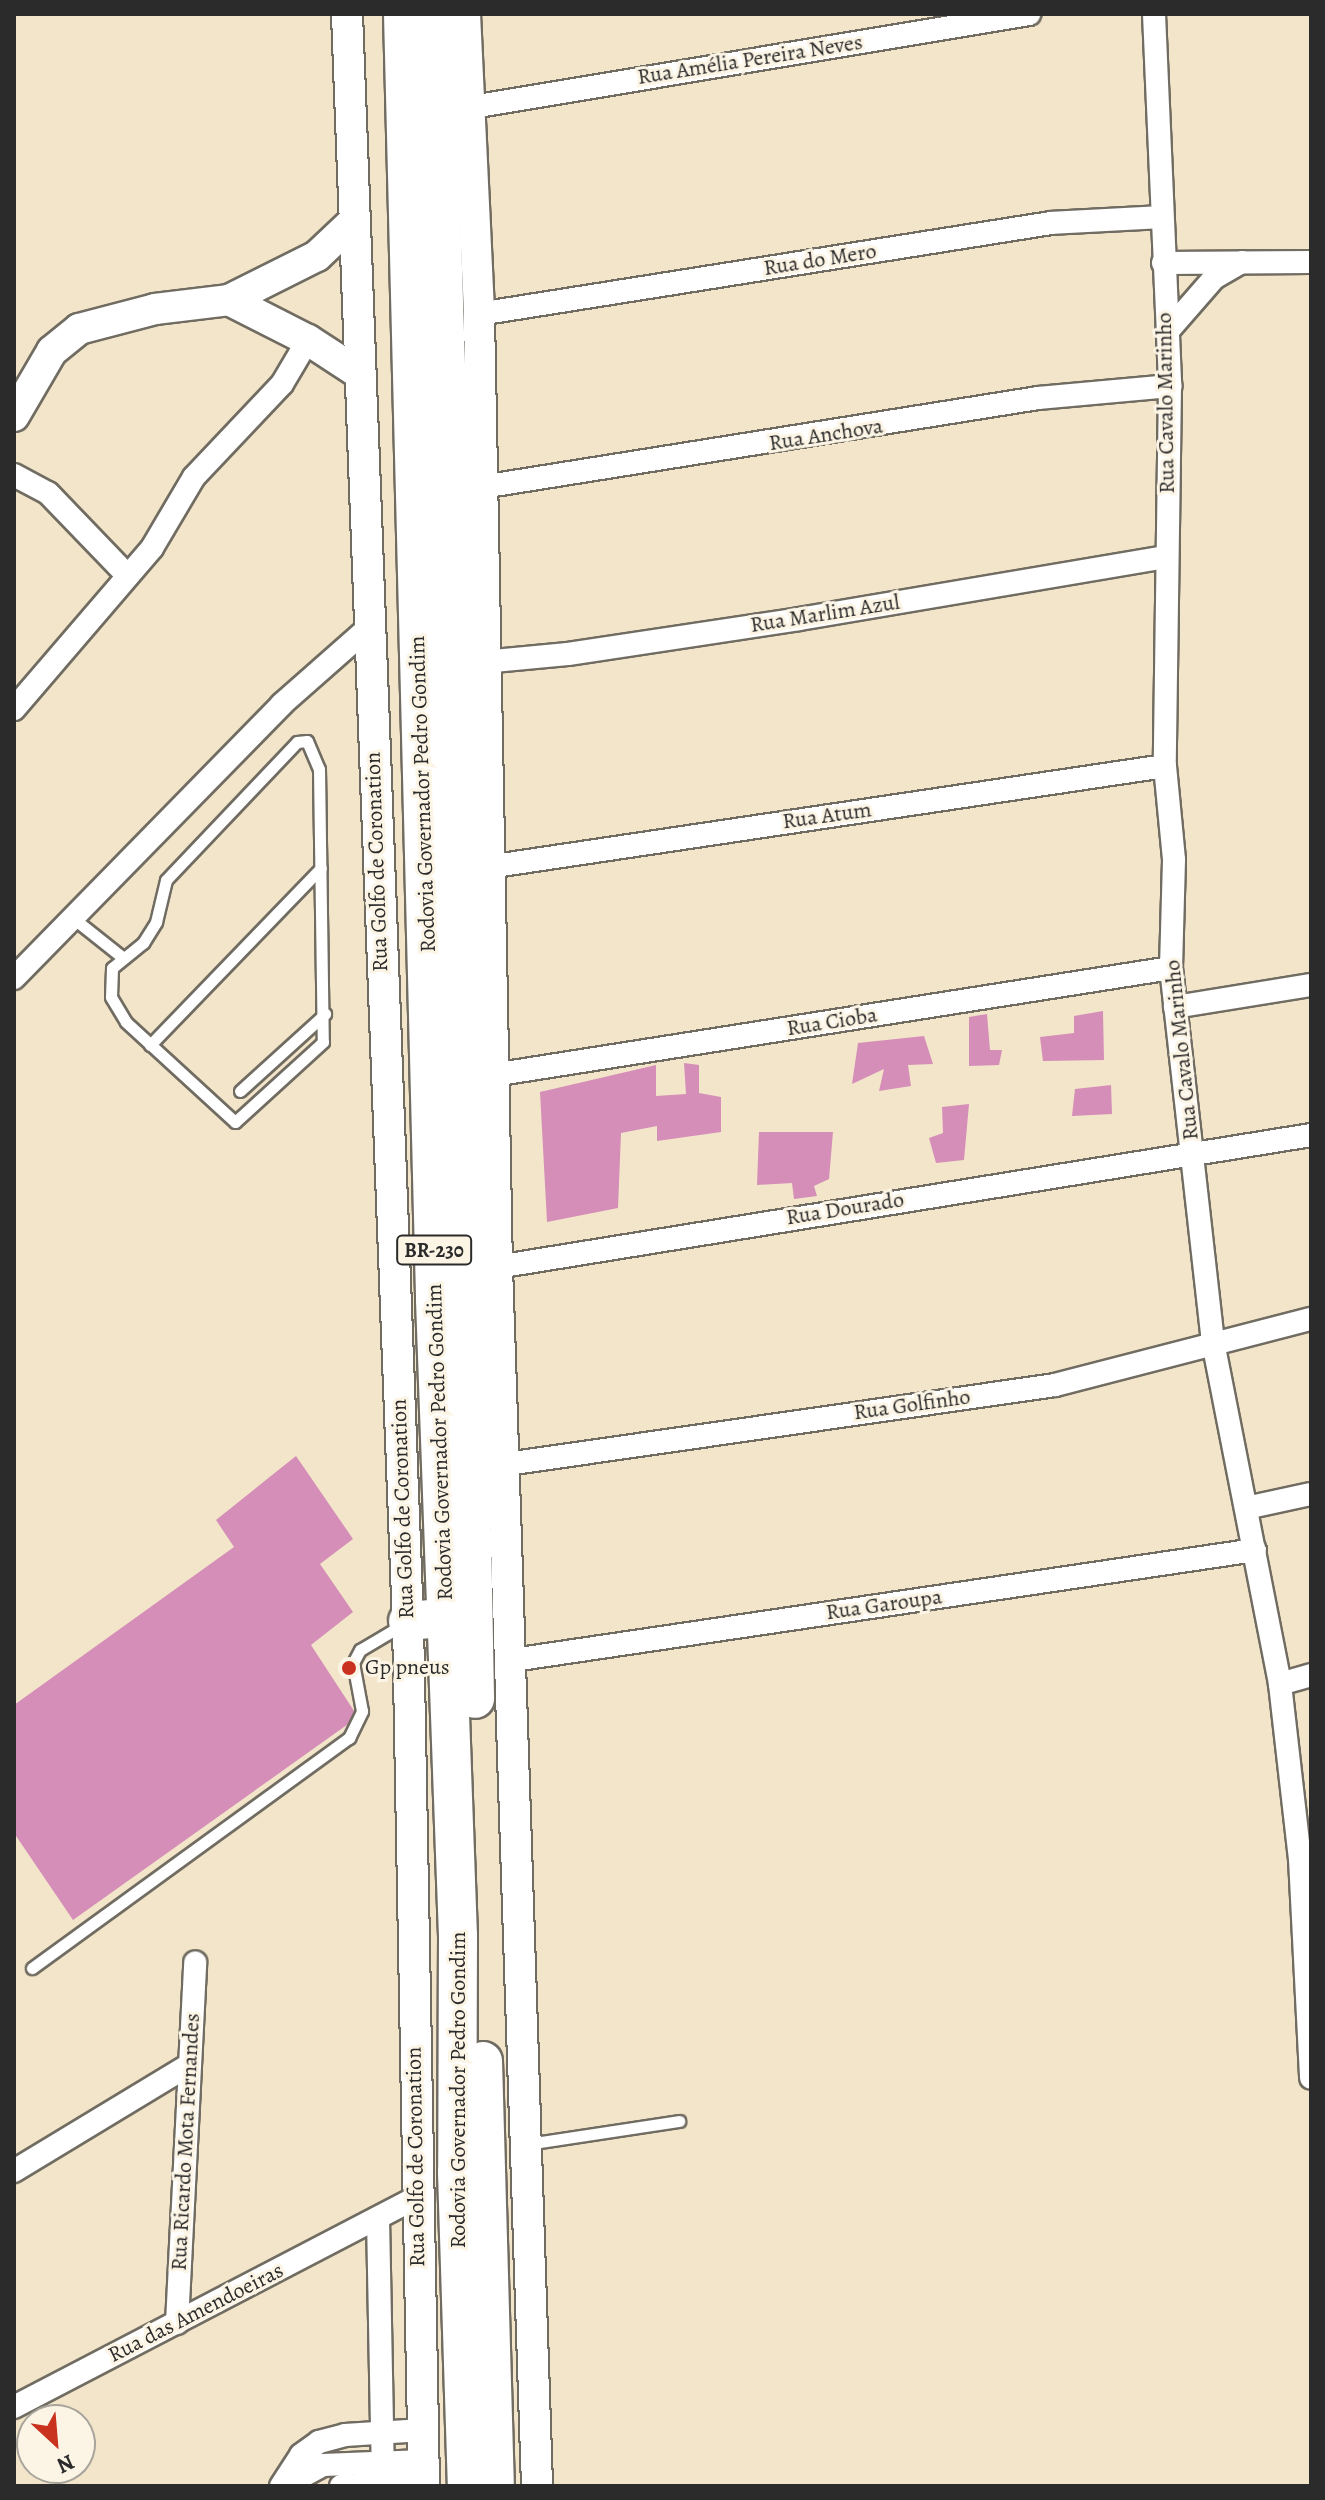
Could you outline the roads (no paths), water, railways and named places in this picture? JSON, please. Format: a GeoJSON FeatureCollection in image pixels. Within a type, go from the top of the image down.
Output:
{"type":"FeatureCollection","features":[{"type":"Feature","properties":{"kind":"highway","name":"Rodovia Governador Pedro Gondim"},"geometry":{"type":"LineString","coordinates":[[403,14],[446,1618],[458,1936],[457,2172],[467,2486]]}},
{"type":"Feature","properties":{"kind":"highway","name":"Rodovia Governador Pedro Gondim"},"geometry":{"type":"LineString","coordinates":[[435,14],[458,730],[495,2486]]}},
{"type":"Feature","properties":{"kind":"highway"},"geometry":{"type":"LineString","coordinates":[[408,1621],[446,1618]]}},
{"type":"Feature","properties":{"kind":"street","name":"Rua Golfo de Coronation"},"geometry":{"type":"LineString","coordinates":[[347,14],[357,372],[408,1621],[424,2476]]}},
{"type":"Feature","properties":{"kind":"street"},"geometry":{"type":"LineString","coordinates":[[465,14],[472,107],[479,314],[483,662],[497,1267],[507,1464],[537,2486]]}},
{"type":"Feature","properties":{"kind":"street","name":"Rua Amélia Pereira Neves"},"geometry":{"type":"LineString","coordinates":[[472,107],[1029,14]]}},
{"type":"Feature","properties":{"kind":"street","name":"Rua Cavalo Marinho"},"geometry":{"type":"LineString","coordinates":[[1154,14],[1170,386],[1165,766],[1174,860],[1171,968],[1213,1342],[1280,1684],[1305,1858],[1311,2078]]}},
{"type":"Feature","properties":{"kind":"street","name":"Rua do Mero"},"geometry":{"type":"LineString","coordinates":[[479,314],[1051,223],[1161,217]]}},
{"type":"Feature","properties":{"kind":"street"},"geometry":{"type":"LineString","coordinates":[[14,416],[52,351],[79,329],[155,309],[229,300],[317,256],[354,221]]}},
{"type":"Feature","properties":{"kind":"street"},"geometry":{"type":"LineString","coordinates":[[1167,332],[1214,278],[1243,262]]}},
{"type":"Feature","properties":{"kind":"street"},"geometry":{"type":"LineString","coordinates":[[1163,263],[1311,262]]}},
{"type":"Feature","properties":{"kind":"street"},"geometry":{"type":"LineString","coordinates":[[229,300],[308,340],[357,372]]}},
{"type":"Feature","properties":{"kind":"street"},"geometry":{"type":"LineString","coordinates":[[14,709],[162,533],[194,477],[282,384],[308,340]]}},
{"type":"Feature","properties":{"kind":"street","name":"Rua Anchova"},"geometry":{"type":"LineString","coordinates":[[482,487],[1038,398],[1170,386]]}},
{"type":"Feature","properties":{"kind":"street"},"geometry":{"type":"LineString","coordinates":[[14,475],[48,493],[128,576]]}},
{"type":"Feature","properties":{"kind":"street","name":"Rua Marlim Azul"},"geometry":{"type":"LineString","coordinates":[[483,662],[799,619],[1166,557]]}},
{"type":"Feature","properties":{"kind":"street"},"geometry":{"type":"LineString","coordinates":[[14,978],[282,704],[367,629]]}},
{"type":"Feature","properties":{"kind":"street","name":"Rua Atum"},"geometry":{"type":"LineString","coordinates":[[488,867],[1165,766]]}},
{"type":"Feature","properties":{"kind":"street","name":"Rua Cioba"},"geometry":{"type":"LineString","coordinates":[[493,1075],[1171,968]]}},
{"type":"Feature","properties":{"kind":"street"},"geometry":{"type":"LineString","coordinates":[[1175,1007],[1311,985]]}},
{"type":"Feature","properties":{"kind":"street","name":"Rua Dourado"},"geometry":{"type":"LineString","coordinates":[[497,1267],[1311,1135]]}},
{"type":"Feature","properties":{"kind":"street","name":"Rua Golfinho"},"geometry":{"type":"LineString","coordinates":[[507,1464],[1055,1385],[1311,1319]]}},
{"type":"Feature","properties":{"kind":"street"},"geometry":{"type":"LineString","coordinates":[[1246,1508],[1311,1494]]}},
{"type":"Feature","properties":{"kind":"street","name":"Rua Garoupa"},"geometry":{"type":"LineString","coordinates":[[513,1660],[1255,1550]]}},
{"type":"Feature","properties":{"kind":"street"},"geometry":{"type":"LineString","coordinates":[[1280,1684],[1311,1675]]}},
{"type":"Feature","properties":{"kind":"street","name":"Rua Ricardo Mota Fernandes"},"geometry":{"type":"LineString","coordinates":[[177,2323],[195,1962]]}},
{"type":"Feature","properties":{"kind":"street"},"geometry":{"type":"LineString","coordinates":[[14,2169],[189,2065]]}},
{"type":"Feature","properties":{"kind":"street","name":"Rua das Amendoeiras"},"geometry":{"type":"LineString","coordinates":[[14,2407],[417,2197]]}},
{"type":"Feature","properties":{"kind":"street"},"geometry":{"type":"LineString","coordinates":[[378,2218],[383,2477]]}},
{"type":"Feature","properties":{"kind":"street"},"geometry":{"type":"LineString","coordinates":[[283,2486],[301,2455],[319,2442],[423,2430]]}},
{"type":"Feature","properties":{"kind":"street"},"geometry":{"type":"LineString","coordinates":[[283,2486],[323,2465],[383,2477]]}},
{"type":"Feature","properties":{"kind":"street"},"geometry":{"type":"LineString","coordinates":[[341,2486],[383,2477],[424,2476]]}},
{"type":"Feature","properties":{"kind":"lane"},"geometry":{"type":"LineString","coordinates":[[307,741],[319,769],[321,868],[323,1042],[312,1057],[235,1122],[126,1022],[111,997],[112,968],[143,943],[156,922],[166,880],[297,742],[307,741]]}},
{"type":"Feature","properties":{"kind":"lane"},"geometry":{"type":"LineString","coordinates":[[150,1045],[321,868]]}},
{"type":"Feature","properties":{"kind":"lane"},"geometry":{"type":"LineString","coordinates":[[73,918],[122,957]]}},
{"type":"Feature","properties":{"kind":"lane"},"geometry":{"type":"LineString","coordinates":[[240,1091],[325,1014]]}},
{"type":"Feature","properties":{"kind":"lane"},"geometry":{"type":"LineString","coordinates":[[32,1968],[349,1738],[362,1711],[353,1663],[360,1650],[408,1621]]}},
{"type":"Feature","properties":{"kind":"lane"},"geometry":{"type":"LineString","coordinates":[[527,2144],[679,2121]]}},
{"type":"Feature","properties":{"kind":"place","name":"Gp pneus"},"geometry":{"type":"Point","coordinates":[349,1668]}}]}
